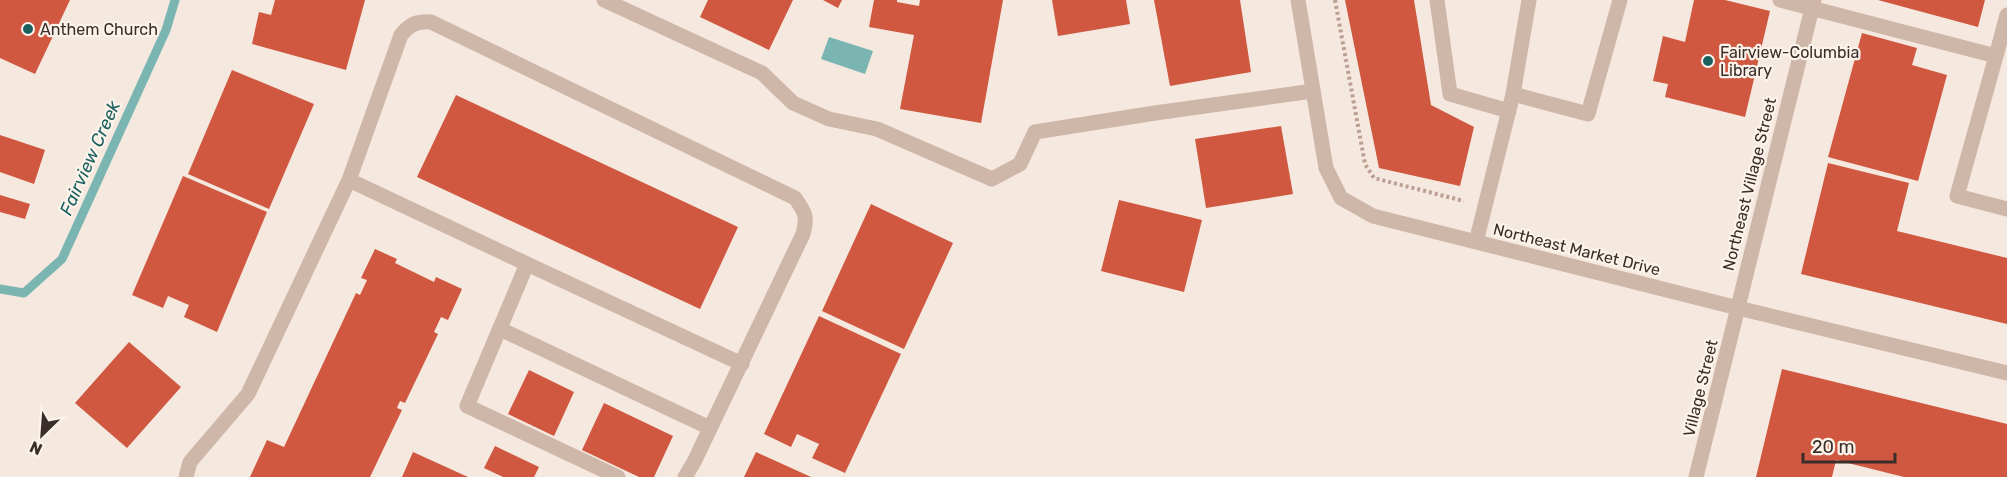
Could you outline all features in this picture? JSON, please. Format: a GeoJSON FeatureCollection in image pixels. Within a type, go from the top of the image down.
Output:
{"type":"FeatureCollection","features":[{"type":"Feature","properties":{"kind":"street"},"geometry":{"type":"LineString","coordinates":[[604,0],[762,74],[793,103],[829,119],[877,129],[992,179],[1020,164],[1035,132],[1313,92]]}},
{"type":"Feature","properties":{"kind":"street","name":"Northeast Market Drive"},"geometry":{"type":"LineString","coordinates":[[1298,0],[1326,168],[1341,198],[1373,216],[2007,373]]}},
{"type":"Feature","properties":{"kind":"street"},"geometry":{"type":"LineString","coordinates":[[1437,0],[1450,94],[1509,111]]}},
{"type":"Feature","properties":{"kind":"street"},"geometry":{"type":"LineString","coordinates":[[1476,242],[1513,94],[1529,0]]}},
{"type":"Feature","properties":{"kind":"street"},"geometry":{"type":"LineString","coordinates":[[1513,94],[1588,114],[1620,0]]}},
{"type":"Feature","properties":{"kind":"street"},"geometry":{"type":"LineString","coordinates":[[1780,0],[1813,4],[1996,56]]}},
{"type":"Feature","properties":{"kind":"street","name":"Northeast Village Street"},"geometry":{"type":"LineString","coordinates":[[1738,308],[1813,4]]}},
{"type":"Feature","properties":{"kind":"street"},"geometry":{"type":"LineString","coordinates":[[2007,15],[1957,196],[2007,209]]}},
{"type":"Feature","properties":{"kind":"street"},"geometry":{"type":"LineString","coordinates":[[186,477],[190,462],[248,394],[350,180],[400,35],[407,27],[418,21],[431,22],[795,198],[804,210],[807,221],[803,234],[742,364],[685,477]]}},
{"type":"Feature","properties":{"kind":"street"},"geometry":{"type":"LineString","coordinates":[[350,180],[742,364]]}},
{"type":"Feature","properties":{"kind":"street"},"geometry":{"type":"LineString","coordinates":[[527,264],[467,406],[618,477]]}},
{"type":"Feature","properties":{"kind":"street","name":"Village Street"},"geometry":{"type":"LineString","coordinates":[[1696,477],[1738,308]]}},
{"type":"Feature","properties":{"kind":"street"},"geometry":{"type":"LineString","coordinates":[[500,329],[710,428]]}},
{"type":"Feature","properties":{"kind":"path"},"geometry":{"type":"LineString","coordinates":[[1335,0],[1365,164],[1374,178],[1485,207]]}},
{"type":"Feature","properties":{"kind":"water"},"geometry":{"type":"Polygon","coordinates":[[[829,37],[873,51],[865,74],[821,59],[829,37]]]}},
{"type":"Feature","properties":{"kind":"building","name":"Anthem Church"},"geometry":{"type":"Polygon","coordinates":[[[0,0],[70,0],[35,74],[0,58],[0,0]]]}},
{"type":"Feature","properties":{"kind":"building"},"geometry":{"type":"Polygon","coordinates":[[[275,0],[365,0],[346,70],[252,44],[259,12],[271,15],[275,0]]]}},
{"type":"Feature","properties":{"kind":"building"},"geometry":{"type":"Polygon","coordinates":[[[708,0],[793,0],[769,50],[700,17],[708,0]]]}},
{"type":"Feature","properties":{"kind":"building"},"geometry":{"type":"Polygon","coordinates":[[[823,0],[842,0],[838,8],[823,0]]]}},
{"type":"Feature","properties":{"kind":"building"},"geometry":{"type":"Polygon","coordinates":[[[874,0],[897,0],[897,2],[919,6],[920,0],[1003,0],[981,123],[900,109],[914,35],[869,27],[874,0]]]}},
{"type":"Feature","properties":{"kind":"building"},"geometry":{"type":"Polygon","coordinates":[[[1052,0],[1126,0],[1130,24],[1058,36],[1052,0]]]}},
{"type":"Feature","properties":{"kind":"building"},"geometry":{"type":"Polygon","coordinates":[[[1154,0],[1240,0],[1251,72],[1170,86],[1154,0]]]}},
{"type":"Feature","properties":{"kind":"building"},"geometry":{"type":"Polygon","coordinates":[[[1345,0],[1414,0],[1431,105],[1474,127],[1460,186],[1379,168],[1345,0]]]}},
{"type":"Feature","properties":{"kind":"building","name":"Fairview-Columbia Library"},"geometry":{"type":"Polygon","coordinates":[[[1694,0],[1725,0],[1770,11],[1745,117],[1665,97],[1668,84],[1653,81],[1663,36],[1685,42],[1694,0]]]}},
{"type":"Feature","properties":{"kind":"building"},"geometry":{"type":"Polygon","coordinates":[[[1878,0],[1985,0],[1978,27],[1878,0]]]}},
{"type":"Feature","properties":{"kind":"building"},"geometry":{"type":"Polygon","coordinates":[[[1862,33],[1917,48],[1912,65],[1947,75],[1918,181],[1828,157],[1862,33]]]}},
{"type":"Feature","properties":{"kind":"building"},"geometry":{"type":"Polygon","coordinates":[[[232,70],[314,104],[269,209],[188,174],[232,70]]]}},
{"type":"Feature","properties":{"kind":"building"},"geometry":{"type":"Polygon","coordinates":[[[456,95],[738,227],[700,309],[417,177],[456,95]]]}},
{"type":"Feature","properties":{"kind":"building"},"geometry":{"type":"Polygon","coordinates":[[[1281,126],[1293,194],[1206,208],[1195,139],[1281,126]]]}},
{"type":"Feature","properties":{"kind":"building"},"geometry":{"type":"Polygon","coordinates":[[[0,135],[45,150],[34,184],[0,172],[0,135]]]}},
{"type":"Feature","properties":{"kind":"building"},"geometry":{"type":"Polygon","coordinates":[[[1828,163],[1909,183],[1897,231],[2007,258],[2007,324],[1801,274],[1828,163]]]}},
{"type":"Feature","properties":{"kind":"building"},"geometry":{"type":"Polygon","coordinates":[[[183,176],[267,212],[217,332],[184,317],[189,305],[168,296],[163,308],[132,295],[183,176]]]}},
{"type":"Feature","properties":{"kind":"building"},"geometry":{"type":"Polygon","coordinates":[[[0,195],[30,204],[25,219],[0,212],[0,195]]]}},
{"type":"Feature","properties":{"kind":"building"},"geometry":{"type":"Polygon","coordinates":[[[1119,200],[1202,220],[1184,292],[1101,271],[1119,200]]]}},
{"type":"Feature","properties":{"kind":"building"},"geometry":{"type":"Polygon","coordinates":[[[871,204],[953,243],[904,349],[822,311],[871,204]]]}},
{"type":"Feature","properties":{"kind":"building"},"geometry":{"type":"Polygon","coordinates":[[[375,249],[397,259],[395,263],[434,282],[436,277],[462,289],[448,320],[441,317],[434,332],[438,334],[405,403],[400,401],[397,408],[402,410],[370,477],[250,477],[267,440],[284,447],[356,293],[360,295],[367,280],[361,278],[375,249]]]}},
{"type":"Feature","properties":{"kind":"building"},"geometry":{"type":"Polygon","coordinates":[[[819,316],[901,354],[845,473],[812,458],[819,444],[797,434],[791,447],[764,434],[819,316]]]}},
{"type":"Feature","properties":{"kind":"building"},"geometry":{"type":"Polygon","coordinates":[[[129,342],[181,387],[127,448],[75,403],[129,342]]]}},
{"type":"Feature","properties":{"kind":"building"},"geometry":{"type":"Polygon","coordinates":[[[1782,369],[2007,424],[2007,477],[1904,477],[1836,460],[1832,477],[1756,477],[1782,369]]]}},
{"type":"Feature","properties":{"kind":"building"},"geometry":{"type":"Polygon","coordinates":[[[529,370],[574,392],[554,436],[508,414],[529,370]]]}},
{"type":"Feature","properties":{"kind":"building"},"geometry":{"type":"Polygon","coordinates":[[[604,403],[673,436],[654,477],[639,477],[582,450],[604,403]]]}},
{"type":"Feature","properties":{"kind":"building"},"geometry":{"type":"Polygon","coordinates":[[[495,446],[539,467],[534,477],[503,477],[484,468],[495,446]]]}},
{"type":"Feature","properties":{"kind":"building"},"geometry":{"type":"Polygon","coordinates":[[[413,452],[468,477],[402,477],[413,452]]]}},
{"type":"Feature","properties":{"kind":"building"},"geometry":{"type":"Polygon","coordinates":[[[756,452],[811,477],[744,477],[756,452]]]}},
{"type":"Feature","properties":{"kind":"waterway","name":"Fairview Creek"},"geometry":{"type":"LineString","coordinates":[[0,289],[24,293],[62,259],[166,30],[175,0]]}},
{"type":"Feature","properties":{"kind":"place","name":"Anthem Church"},"geometry":{"type":"Point","coordinates":[28,29]}},
{"type":"Feature","properties":{"kind":"place","name":"Fairview-Columbia Library"},"geometry":{"type":"Point","coordinates":[1708,61]}}]}
